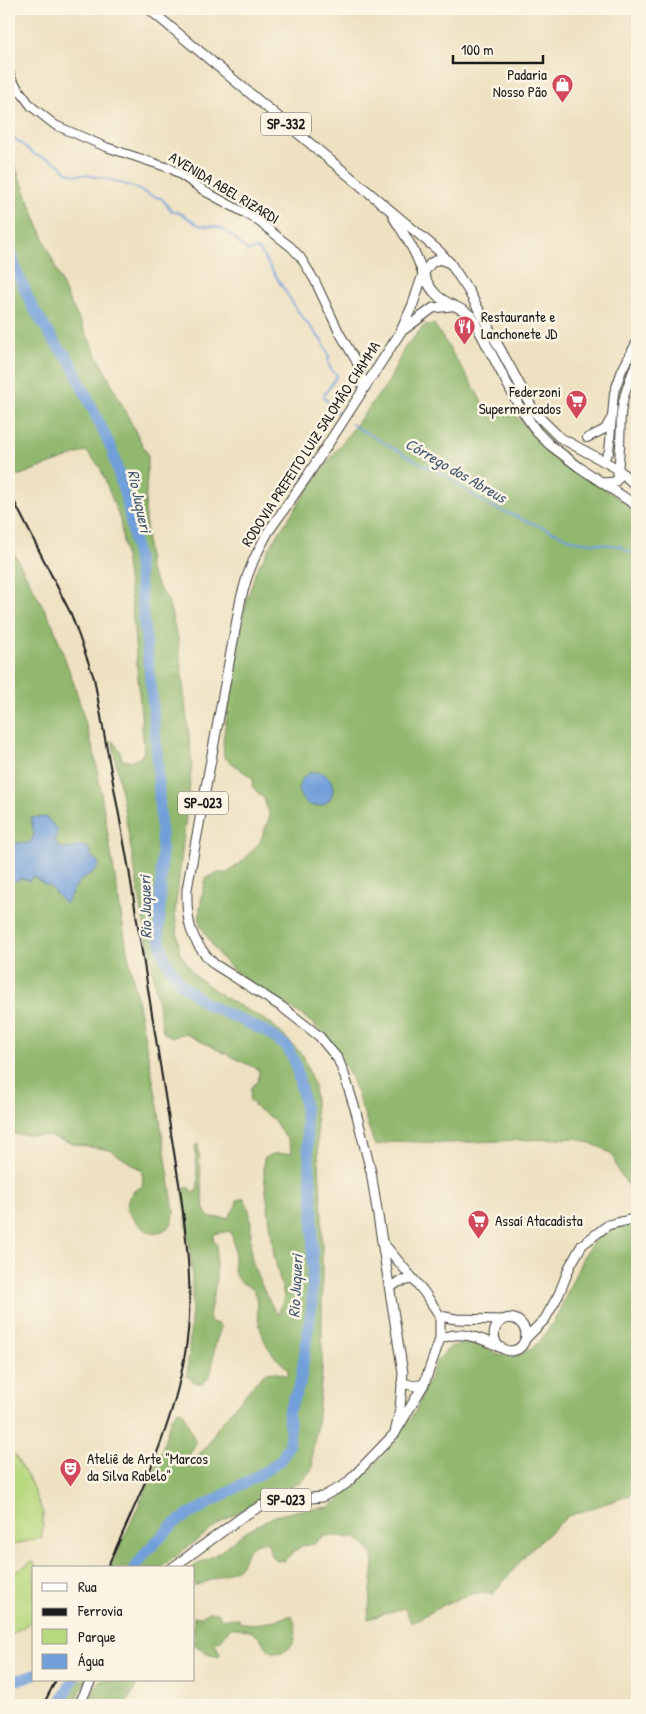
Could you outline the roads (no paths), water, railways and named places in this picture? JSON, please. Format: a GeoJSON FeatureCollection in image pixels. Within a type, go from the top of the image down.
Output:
{"type":"FeatureCollection","features":[{"type":"Feature","properties":{"kind":"main road","name":"SP-332"},"geometry":{"type":"LineString","coordinates":[[149,9],[429,243],[450,263],[473,298],[535,413],[559,437],[618,469],[637,487]]}},
{"type":"Feature","properties":{"kind":"main road","name":"SP-332"},"geometry":{"type":"LineString","coordinates":[[390,211],[411,246],[429,286],[441,299],[465,311],[472,317],[520,406],[537,432],[550,445],[637,506]]}},
{"type":"Feature","properties":{"kind":"main road"},"geometry":{"type":"LineString","coordinates":[[411,246],[417,279],[413,304]]}},
{"type":"Feature","properties":{"kind":"main road"},"geometry":{"type":"LineString","coordinates":[[423,274],[435,260],[444,260],[450,263]]}},
{"type":"Feature","properties":{"kind":"main road","name":"RODOVIA PREFEITO LUIZ SALOMÃO CHAMMA"},"geometry":{"type":"LineString","coordinates":[[395,1432],[400,1410],[403,1373],[371,1172],[356,1112],[338,1059],[319,1036],[302,1022],[282,1007],[214,964],[205,955],[191,931],[187,920],[186,907],[187,889],[205,787],[241,598],[247,577],[268,532],[306,478],[400,333],[413,304],[423,274]]}},
{"type":"Feature","properties":{"kind":"main road","name":"SP-023"},"geometry":{"type":"LineString","coordinates":[[400,333],[433,308],[455,306]]}},
{"type":"Feature","properties":{"kind":"main road"},"geometry":{"type":"LineString","coordinates":[[602,483],[615,482],[618,478],[618,469]]}},
{"type":"Feature","properties":{"kind":"main road"},"geometry":{"type":"LineString","coordinates":[[440,1339],[455,1334],[465,1335],[504,1350],[515,1350],[524,1343],[526,1338],[545,1319],[582,1245],[608,1225],[637,1218]]}},
{"type":"Feature","properties":{"kind":"main road","name":"RODOVIA PREFEITO LUIZ SALOMÃO CHAMMA"},"geometry":{"type":"LineString","coordinates":[[383,1243],[412,1280],[424,1292],[440,1316]]}},
{"type":"Feature","properties":{"kind":"main road"},"geometry":{"type":"LineString","coordinates":[[390,1288],[398,1282],[412,1280]]}},
{"type":"Feature","properties":{"kind":"main road"},"geometry":{"type":"LineString","coordinates":[[440,1316],[456,1320],[513,1319],[522,1323],[525,1328],[526,1338]]}},
{"type":"Feature","properties":{"kind":"main road","name":"SP-023"},"geometry":{"type":"LineString","coordinates":[[175,1566],[245,1515],[268,1502],[322,1497],[346,1484],[395,1432],[424,1384],[440,1339],[440,1316]]}},
{"type":"Feature","properties":{"kind":"main road"},"geometry":{"type":"LineString","coordinates":[[499,1347],[496,1343],[494,1332],[503,1320]]}},
{"type":"Feature","properties":{"kind":"main road"},"geometry":{"type":"LineString","coordinates":[[402,1382],[415,1386],[424,1384]]}},
{"type":"Feature","properties":{"kind":"main road"},"geometry":{"type":"LineString","coordinates":[[79,1705],[91,1682]]}},
{"type":"Feature","properties":{"kind":"street","name":"AVENIDA ABEL RIZARDI"},"geometry":{"type":"LineString","coordinates":[[9,71],[12,80],[31,106],[55,125],[106,146],[172,169],[206,192],[254,218],[291,246],[302,258],[315,280],[336,325],[356,361],[363,380],[362,392]]}},
{"type":"Feature","properties":{"kind":"street"},"geometry":{"type":"LineString","coordinates":[[602,461],[609,452],[614,393],[622,370],[637,341]]}},
{"type":"Feature","properties":{"kind":"street"},"geometry":{"type":"LineString","coordinates":[[618,469],[622,412],[626,387],[637,361]]}},
{"type":"Feature","properties":{"kind":"street"},"geometry":{"type":"LineString","coordinates":[[587,438],[605,429],[611,418]]}},
{"type":"Feature","properties":{"kind":"water"},"geometry":{"type":"Polygon","coordinates":[[[316,772],[323,773],[328,777],[332,782],[332,796],[328,801],[323,805],[316,806],[309,805],[304,801],[300,796],[299,789],[300,782],[304,777],[309,773],[316,772]]]}},
{"type":"Feature","properties":{"kind":"water"},"geometry":{"type":"Polygon","coordinates":[[[46,817],[58,830],[55,839],[58,846],[69,849],[80,845],[87,847],[91,852],[91,857],[99,864],[95,871],[78,883],[65,904],[49,886],[33,876],[29,881],[22,878],[13,882],[9,891],[9,843],[30,843],[34,835],[31,818],[46,817]]]}},
{"type":"Feature","properties":{"kind":"waterway","name":"Córrego dos Abreus"},"geometry":{"type":"LineString","coordinates":[[9,134],[35,155],[49,159],[60,165],[67,172],[115,181],[161,198],[173,212],[177,212],[200,225],[221,228],[248,251],[256,249],[260,251],[299,313],[322,341],[329,356],[328,363],[337,376],[324,395],[324,398],[338,413]]}},
{"type":"Feature","properties":{"kind":"waterway","name":"Rio Juqueri"},"geometry":{"type":"LineString","coordinates":[[9,245],[16,270],[32,306],[53,340],[70,361],[112,450],[128,507],[137,557],[157,755],[162,851],[159,936],[165,959],[180,983],[206,1004],[267,1032],[287,1047],[295,1062],[304,1101],[313,1206],[312,1305],[300,1384],[288,1412],[289,1445],[281,1460],[269,1469],[176,1522],[146,1552],[136,1566]]}},
{"type":"Feature","properties":{"kind":"waterway","name":"Córrego dos Abreus"},"geometry":{"type":"LineString","coordinates":[[351,424],[425,466],[445,475],[475,497],[495,508],[576,541],[620,546],[637,557]]}},
{"type":"Feature","properties":{"kind":"waterway","name":"Rio Juqueri"},"geometry":{"type":"LineString","coordinates":[[9,1679],[22,1679],[32,1675]]}},
{"type":"Feature","properties":{"kind":"waterway"},"geometry":{"type":"LineString","coordinates":[[59,1705],[72,1682]]}},
{"type":"Feature","properties":{"kind":"railway"},"geometry":{"type":"LineString","coordinates":[[9,491],[71,614],[94,678],[129,870],[181,1196],[187,1250],[189,1322],[182,1370],[175,1399],[156,1456],[108,1566]]}},
{"type":"Feature","properties":{"kind":"railway"},"geometry":{"type":"LineString","coordinates":[[43,1705],[55,1682]]}},
{"type":"Feature","properties":{"kind":"place","name":"Padaria Nosso Pão"},"geometry":{"type":"Point","coordinates":[563,103]}},
{"type":"Feature","properties":{"kind":"place","name":"Restaurante e Lanchonete JD"},"geometry":{"type":"Point","coordinates":[465,345]}},
{"type":"Feature","properties":{"kind":"place","name":"Federzoni Supermercados"},"geometry":{"type":"Point","coordinates":[577,420]}},
{"type":"Feature","properties":{"kind":"place","name":"Assaí Atacadista"},"geometry":{"type":"Point","coordinates":[479,1240]}},
{"type":"Feature","properties":{"kind":"place","name":"Ateliê de Arte \"Marcos da Silva Rabelo\""},"geometry":{"type":"Point","coordinates":[71,1487]}}]}
